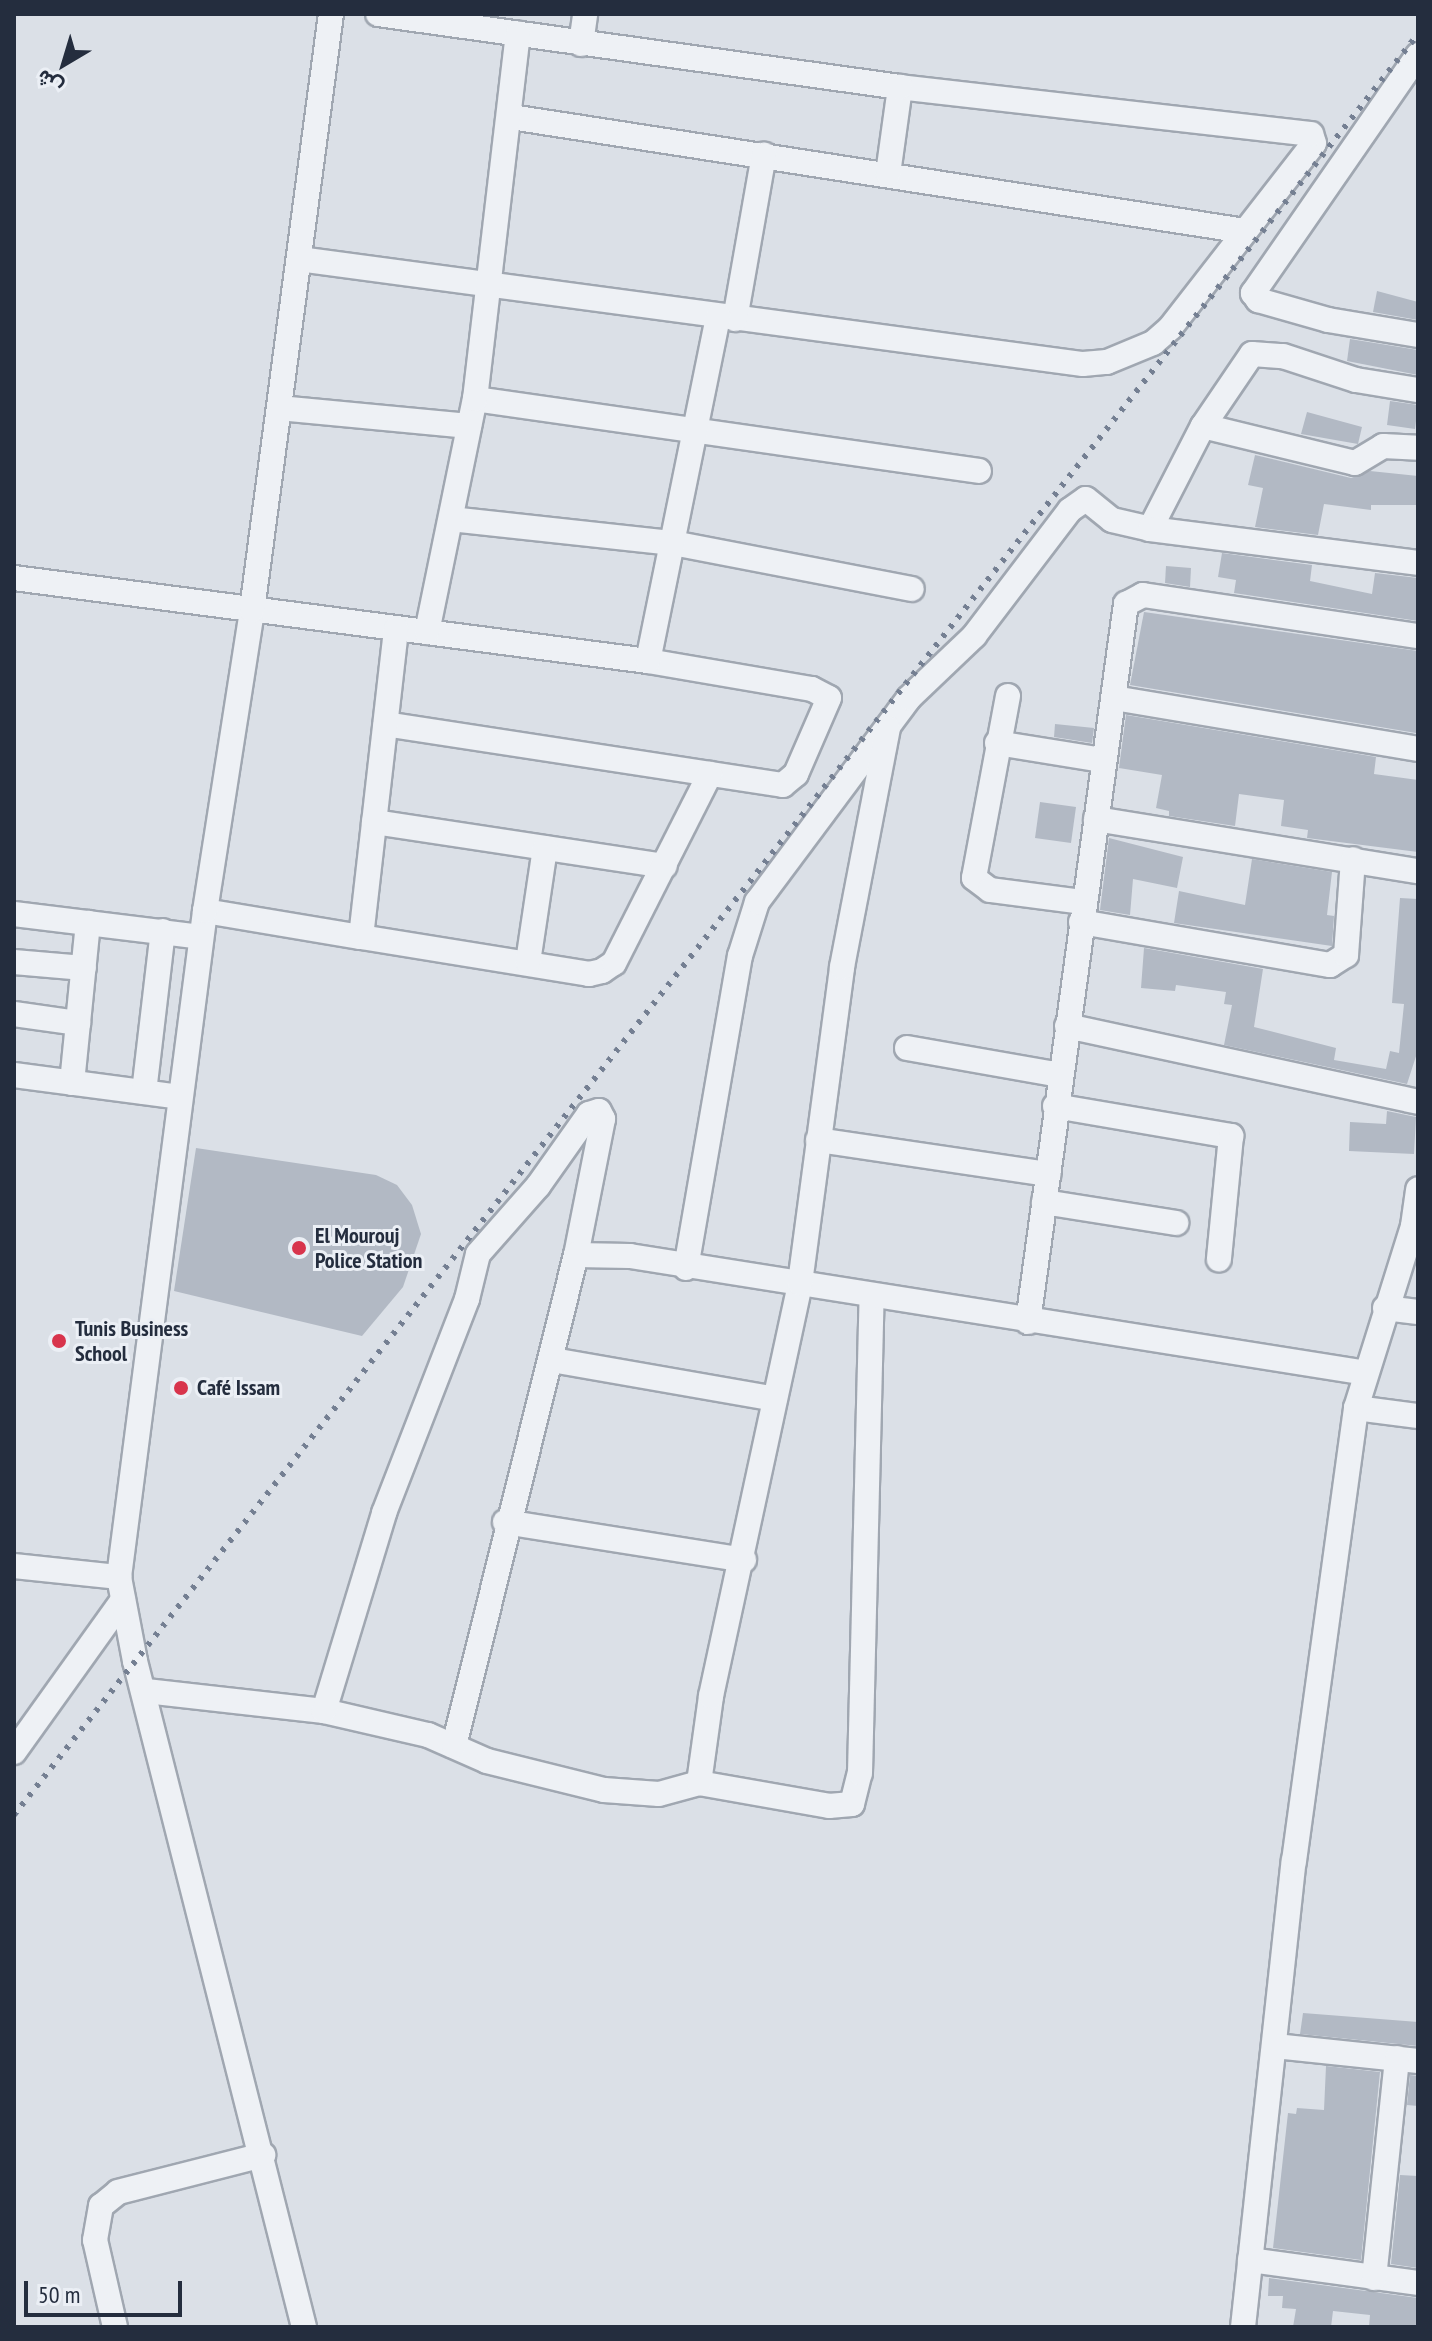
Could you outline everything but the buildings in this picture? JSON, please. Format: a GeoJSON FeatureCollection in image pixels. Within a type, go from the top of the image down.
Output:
{"type":"FeatureCollection","features":[{"type":"Feature","properties":{"kind":"street"},"geometry":{"type":"LineString","coordinates":[[304,2327],[121,1588],[201,937],[252,610],[331,14]]}},
{"type":"Feature","properties":{"kind":"street"},"geometry":{"type":"LineString","coordinates":[[299,259],[489,281],[727,318],[1083,364],[1107,362],[1153,343],[1170,328],[1314,143],[1311,134],[900,87],[581,44],[518,34],[472,20],[378,14]]}},
{"type":"Feature","properties":{"kind":"street"},"geometry":{"type":"LineString","coordinates":[[581,44],[585,14]]}},
{"type":"Feature","properties":{"kind":"street"},"geometry":{"type":"LineString","coordinates":[[427,632],[475,399],[511,117],[518,34]]}},
{"type":"Feature","properties":{"kind":"street"},"geometry":{"type":"LineString","coordinates":[[1418,55],[1253,293],[1258,300],[1328,320],[1418,335]]}},
{"type":"Feature","properties":{"kind":"street"},"geometry":{"type":"LineString","coordinates":[[888,174],[900,87]]}},
{"type":"Feature","properties":{"kind":"street"},"geometry":{"type":"LineString","coordinates":[[511,117],[1245,231]]}},
{"type":"Feature","properties":{"kind":"street"},"geometry":{"type":"LineString","coordinates":[[648,661],[697,434],[764,155]]}},
{"type":"Feature","properties":{"kind":"street"},"geometry":{"type":"LineString","coordinates":[[1150,529],[1203,426],[1252,354],[1298,359],[1356,380],[1418,390]]}},
{"type":"Feature","properties":{"kind":"street"},"geometry":{"type":"LineString","coordinates":[[475,399],[697,434],[979,471]]}},
{"type":"Feature","properties":{"kind":"street"},"geometry":{"type":"LineString","coordinates":[[279,408],[469,426]]}},
{"type":"Feature","properties":{"kind":"street"},"geometry":{"type":"LineString","coordinates":[[1203,426],[1355,463],[1383,446],[1418,448]]}},
{"type":"Feature","properties":{"kind":"street"},"geometry":{"type":"LineString","coordinates":[[686,1268],[751,917],[783,864],[889,725],[974,636],[1026,563],[1082,499],[1112,520],[1150,529],[1418,563]]}},
{"type":"Feature","properties":{"kind":"street"},"geometry":{"type":"LineString","coordinates":[[451,519],[673,543],[912,589]]}},
{"type":"Feature","properties":{"kind":"street"},"geometry":{"type":"LineString","coordinates":[[14,578],[648,661],[812,689],[829,698],[789,782],[710,774],[386,724]]}},
{"type":"Feature","properties":{"kind":"street"},"geometry":{"type":"LineString","coordinates":[[1028,1322],[1102,760],[1114,698],[1126,604],[1137,596],[1418,636]]}},
{"type":"Feature","properties":{"kind":"street"},"geometry":{"type":"LineString","coordinates":[[361,937],[396,629]]}},
{"type":"Feature","properties":{"kind":"street"},"geometry":{"type":"LineString","coordinates":[[1008,696],[975,871],[978,885],[1082,912],[1330,965],[1346,955],[1353,859]]}},
{"type":"Feature","properties":{"kind":"street"},"geometry":{"type":"LineString","coordinates":[[1114,698],[1418,749]]}},
{"type":"Feature","properties":{"kind":"street"},"geometry":{"type":"LineString","coordinates":[[699,1783],[711,1696],[744,1560],[800,1283],[842,967],[889,725]]}},
{"type":"Feature","properties":{"kind":"street"},"geometry":{"type":"LineString","coordinates":[[997,743],[1102,760]]}},
{"type":"Feature","properties":{"kind":"street"},"geometry":{"type":"LineString","coordinates":[[205,911],[589,974],[614,963],[710,774]]}},
{"type":"Feature","properties":{"kind":"street"},"geometry":{"type":"LineString","coordinates":[[1096,819],[1418,871]]}},
{"type":"Feature","properties":{"kind":"street"},"geometry":{"type":"LineString","coordinates":[[374,822],[665,866]]}},
{"type":"Feature","properties":{"kind":"street"},"geometry":{"type":"LineString","coordinates":[[528,962],[545,848]]}},
{"type":"Feature","properties":{"kind":"street"},"geometry":{"type":"LineString","coordinates":[[14,914],[201,937]]}},
{"type":"Feature","properties":{"kind":"street"},"geometry":{"type":"LineString","coordinates":[[72,1083],[88,923]]}},
{"type":"Feature","properties":{"kind":"street"},"geometry":{"type":"LineString","coordinates":[[144,1092],[163,931]]}},
{"type":"Feature","properties":{"kind":"street"},"geometry":{"type":"LineString","coordinates":[[14,962],[84,968]]}},
{"type":"Feature","properties":{"kind":"street"},"geometry":{"type":"LineString","coordinates":[[14,1014],[78,1023]]}},
{"type":"Feature","properties":{"kind":"street"},"geometry":{"type":"LineString","coordinates":[[1067,1026],[1418,1102]]}},
{"type":"Feature","properties":{"kind":"street"},"geometry":{"type":"LineString","coordinates":[[907,1048],[1060,1075]]}},
{"type":"Feature","properties":{"kind":"street"},"geometry":{"type":"LineString","coordinates":[[14,1075],[180,1097]]}},
{"type":"Feature","properties":{"kind":"street"},"geometry":{"type":"LineString","coordinates":[[1055,1106],[1231,1136],[1219,1259]]}},
{"type":"Feature","properties":{"kind":"street"},"geometry":{"type":"LineString","coordinates":[[324,1711],[384,1513],[467,1299],[478,1254],[538,1186],[581,1123],[599,1111],[603,1119],[576,1255],[552,1360],[505,1522],[454,1746]]}},
{"type":"Feature","properties":{"kind":"street"},"geometry":{"type":"LineString","coordinates":[[818,1140],[1049,1174]]}},
{"type":"Feature","properties":{"kind":"street"},"geometry":{"type":"LineString","coordinates":[[1243,2327],[1294,1861],[1356,1408],[1413,1226],[1418,1189]]}},
{"type":"Feature","properties":{"kind":"street"},"geometry":{"type":"LineString","coordinates":[[1044,1202],[1176,1223]]}},
{"type":"Feature","properties":{"kind":"street"},"geometry":{"type":"LineString","coordinates":[[576,1255],[630,1256],[686,1268],[800,1283],[1028,1322],[1366,1373]]}},
{"type":"Feature","properties":{"kind":"street"},"geometry":{"type":"LineString","coordinates":[[146,1691],[324,1711],[454,1746],[487,1761],[604,1790],[659,1794],[699,1783],[844,1808],[858,1793],[872,1296]]}},
{"type":"Feature","properties":{"kind":"street"},"geometry":{"type":"LineString","coordinates":[[1385,1308],[1418,1312]]}},
{"type":"Feature","properties":{"kind":"street"},"geometry":{"type":"LineString","coordinates":[[552,1360],[775,1399]]}},
{"type":"Feature","properties":{"kind":"street"},"geometry":{"type":"LineString","coordinates":[[1356,1408],[1418,1416]]}},
{"type":"Feature","properties":{"kind":"street"},"geometry":{"type":"LineString","coordinates":[[505,1522],[744,1560]]}},
{"type":"Feature","properties":{"kind":"street"},"geometry":{"type":"LineString","coordinates":[[14,1566],[121,1588]]}},
{"type":"Feature","properties":{"kind":"street"},"geometry":{"type":"LineString","coordinates":[[14,1752],[121,1588]]}},
{"type":"Feature","properties":{"kind":"street"},"geometry":{"type":"LineString","coordinates":[[1275,2046],[1408,2060],[1374,2278]]}},
{"type":"Feature","properties":{"kind":"street"},"geometry":{"type":"LineString","coordinates":[[115,2327],[95,2240],[101,2206],[118,2192],[263,2155]]}},
{"type":"Feature","properties":{"kind":"street"},"geometry":{"type":"LineString","coordinates":[[1250,2260],[1418,2283]]}},
{"type":"Feature","properties":{"kind":"railway"},"geometry":{"type":"LineString","coordinates":[[14,1815],[1418,34]]}},
{"type":"Feature","properties":{"kind":"place","name":"El Mourouj Police Station"},"geometry":{"type":"Point","coordinates":[299,1248]}},
{"type":"Feature","properties":{"kind":"place","name":"Tunis Business School"},"geometry":{"type":"Point","coordinates":[59,1341]}},
{"type":"Feature","properties":{"kind":"place","name":"Café Issam"},"geometry":{"type":"Point","coordinates":[181,1388]}}]}
